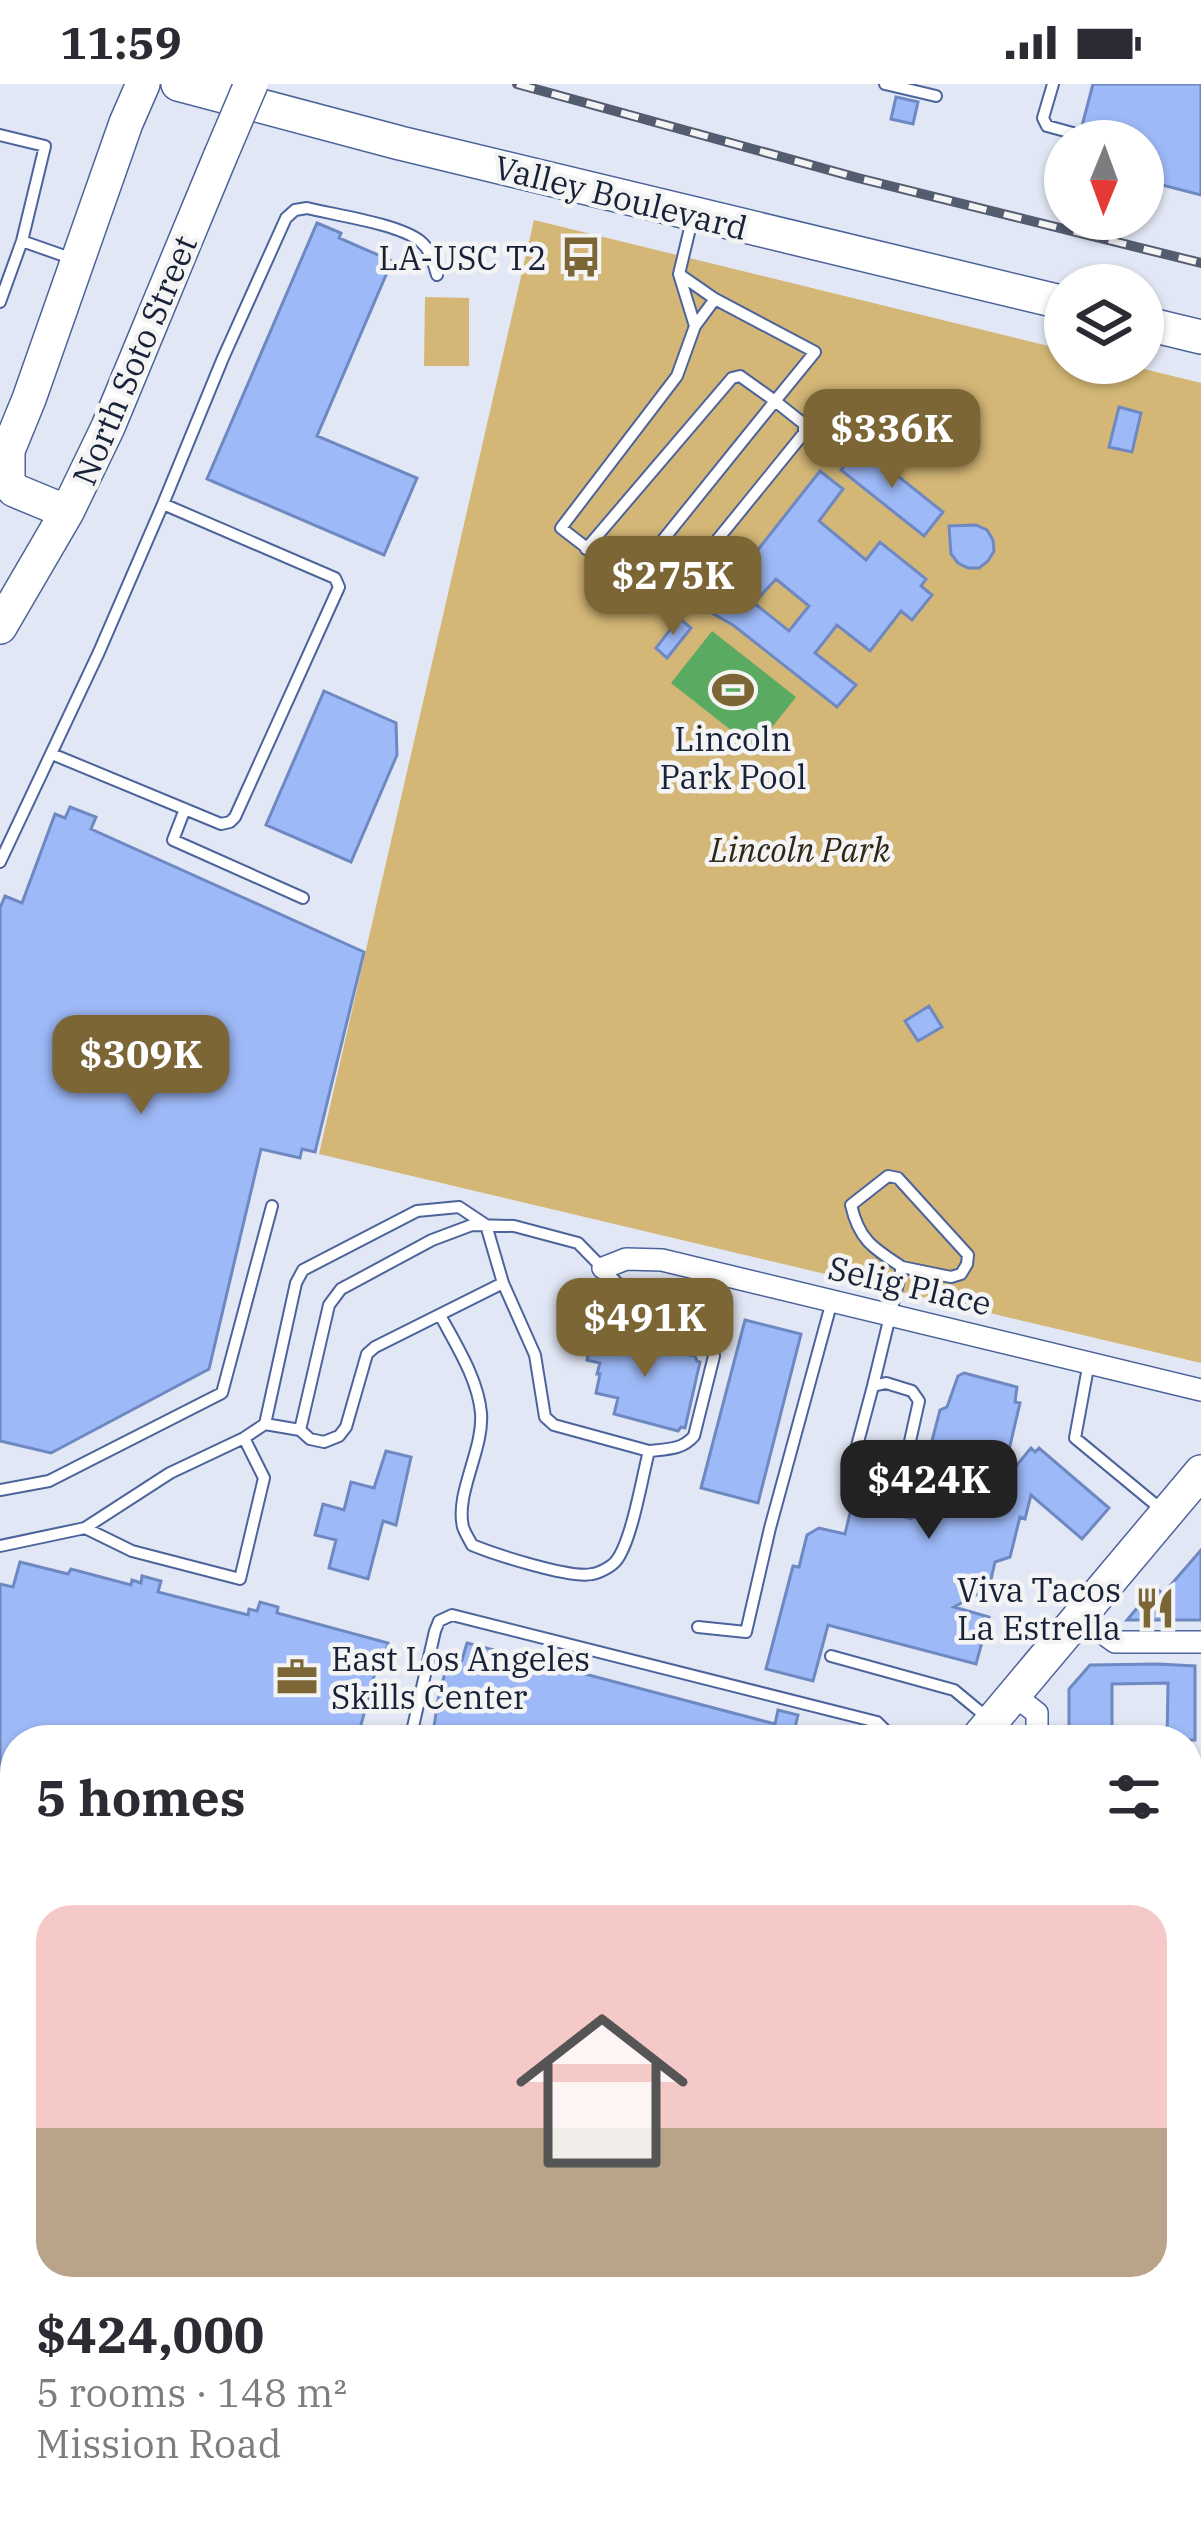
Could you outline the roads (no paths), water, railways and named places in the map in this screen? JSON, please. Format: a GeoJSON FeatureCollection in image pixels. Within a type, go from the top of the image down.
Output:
{"type":"FeatureCollection","features":[{"type":"Feature","properties":{"kind":"main road"},"geometry":{"type":"LineString","coordinates":[[67,512],[14,490],[4,462],[143,84]]}},
{"type":"Feature","properties":{"kind":"main road","name":"Valley Boulevard"},"geometry":{"type":"LineString","coordinates":[[178,84],[693,216],[1044,298]]}},
{"type":"Feature","properties":{"kind":"main road","name":"North Soto Street"},"geometry":{"type":"LineString","coordinates":[[0,627],[67,512],[108,427],[251,84]]}},
{"type":"Feature","properties":{"kind":"main road"},"geometry":{"type":"LineString","coordinates":[[1164,327],[1201,337]]}},
{"type":"Feature","properties":{"kind":"main road"},"geometry":{"type":"LineString","coordinates":[[989,1725],[1201,1472]]}},
{"type":"Feature","properties":{"kind":"street","name":"Selig Place"},"geometry":{"type":"LineString","coordinates":[[603,1268],[626,1259],[662,1260],[1201,1390]]}},
{"type":"Feature","properties":{"kind":"street"},"geometry":{"type":"LineString","coordinates":[[1079,1616],[1115,1642],[1201,1642]]}},
{"type":"Feature","properties":{"kind":"street"},"geometry":{"type":"LineString","coordinates":[[1014,1695],[1037,1713],[1037,1725]]}},
{"type":"Feature","properties":{"kind":"lane"},"geometry":{"type":"LineString","coordinates":[[885,84],[936,96]]}},
{"type":"Feature","properties":{"kind":"lane"},"geometry":{"type":"LineString","coordinates":[[1044,120],[1053,84]]}},
{"type":"Feature","properties":{"kind":"lane"},"geometry":{"type":"LineString","coordinates":[[0,135],[45,146],[22,242],[0,302]]}},
{"type":"Feature","properties":{"kind":"lane"},"geometry":{"type":"LineString","coordinates":[[0,862],[52,754],[286,218],[307,208],[405,233],[423,243],[437,275]]}},
{"type":"Feature","properties":{"kind":"lane"},"geometry":{"type":"LineString","coordinates":[[693,216],[680,274],[694,326]]}},
{"type":"Feature","properties":{"kind":"lane"},"geometry":{"type":"LineString","coordinates":[[22,242],[79,261]]}},
{"type":"Feature","properties":{"kind":"lane"},"geometry":{"type":"LineString","coordinates":[[629,582],[815,352],[680,274]]}},
{"type":"Feature","properties":{"kind":"lane"},"geometry":{"type":"LineString","coordinates":[[586,549],[736,375],[805,428],[666,603],[661,605],[562,532],[562,524],[677,376],[694,326],[715,298]]}},
{"type":"Feature","properties":{"kind":"lane"},"geometry":{"type":"LineString","coordinates":[[52,754],[221,824],[230,822],[339,587],[335,578],[163,504]]}},
{"type":"Feature","properties":{"kind":"lane"},"geometry":{"type":"LineString","coordinates":[[185,809],[173,840],[303,898]]}},
{"type":"Feature","properties":{"kind":"lane"},"geometry":{"type":"LineString","coordinates":[[888,1176],[898,1178],[968,1255],[961,1274],[951,1277],[902,1267],[872,1248],[857,1228],[851,1205],[888,1176]]}},
{"type":"Feature","properties":{"kind":"lane"},"geometry":{"type":"LineString","coordinates":[[0,1490],[50,1481],[222,1393],[272,1206]]}},
{"type":"Feature","properties":{"kind":"lane"},"geometry":{"type":"LineString","coordinates":[[265,1424],[296,1283],[303,1270],[417,1210],[459,1208],[486,1225],[503,1283],[535,1355],[545,1417],[554,1425],[649,1450],[687,1444],[694,1436],[712,1347],[706,1341],[644,1323],[627,1293],[578,1243],[514,1226],[486,1225],[472,1225],[431,1240],[341,1289],[329,1305],[300,1430]]}},
{"type":"Feature","properties":{"kind":"lane"},"geometry":{"type":"LineString","coordinates":[[873,1386],[912,1390],[919,1402],[900,1486],[894,1492],[856,1484],[850,1472],[902,1267]]}},
{"type":"Feature","properties":{"kind":"lane"},"geometry":{"type":"LineString","coordinates":[[0,1546],[85,1528],[170,1473],[265,1424],[300,1430],[324,1442],[339,1436],[346,1427],[367,1354],[503,1283]]}},
{"type":"Feature","properties":{"kind":"lane"},"geometry":{"type":"LineString","coordinates":[[698,1627],[746,1632],[832,1301]]}},
{"type":"Feature","properties":{"kind":"lane"},"geometry":{"type":"LineString","coordinates":[[440,1315],[474,1384],[481,1411],[463,1507],[463,1526],[472,1545],[590,1575],[614,1565],[623,1549],[649,1450]]}},
{"type":"Feature","properties":{"kind":"lane"},"geometry":{"type":"LineString","coordinates":[[1089,1362],[1075,1438],[1165,1512]]}},
{"type":"Feature","properties":{"kind":"lane"},"geometry":{"type":"LineString","coordinates":[[85,1528],[132,1551],[240,1579],[264,1478],[244,1438]]}},
{"type":"Feature","properties":{"kind":"lane"},"geometry":{"type":"LineString","coordinates":[[413,1725],[435,1630],[439,1621],[452,1616],[880,1725]]}},
{"type":"Feature","properties":{"kind":"lane"},"geometry":{"type":"LineString","coordinates":[[831,1656],[954,1690],[980,1725]]}},
{"type":"Feature","properties":{"kind":"railway"},"geometry":{"type":"LineString","coordinates":[[517,84],[858,178],[1201,263]]}},
{"type":"Feature","properties":{"kind":"place","name":"LA-USC T2"},"geometry":{"type":"Point","coordinates":[581,257]}},
{"type":"Feature","properties":{"kind":"place","name":"Lincoln Park Pool"},"geometry":{"type":"Point","coordinates":[733,690]}},
{"type":"Feature","properties":{"kind":"place","name":"Viva Tacos La Estrella"},"geometry":{"type":"Point","coordinates":[1155,1608]}},
{"type":"Feature","properties":{"kind":"place","name":"East Los Angeles Skills Center"},"geometry":{"type":"Point","coordinates":[297,1677]}},
{"type":"Feature","properties":{"kind":"park label","name":"Lincoln Park"},"geometry":{"type":"Point","coordinates":[800,849]}}]}
